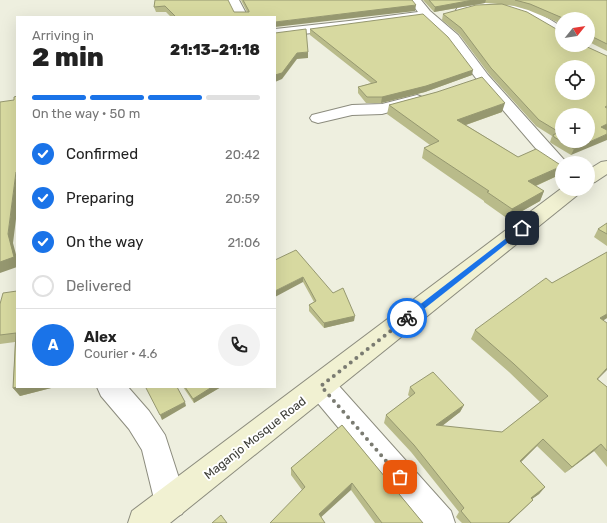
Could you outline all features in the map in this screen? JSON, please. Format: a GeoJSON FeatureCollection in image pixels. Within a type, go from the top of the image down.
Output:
{"type":"FeatureCollection","features":[{"type":"Feature","properties":{"kind":"street"},"geometry":{"type":"LineString","coordinates":[[233,0],[241,16]]}},
{"type":"Feature","properties":{"kind":"street"},"geometry":{"type":"LineString","coordinates":[[415,0],[438,14],[453,38],[482,78],[555,160]]}},
{"type":"Feature","properties":{"kind":"street"},"geometry":{"type":"LineString","coordinates":[[276,33],[438,14],[508,3],[555,28]]}},
{"type":"Feature","properties":{"kind":"street"},"geometry":{"type":"LineString","coordinates":[[467,83],[482,78]]}},
{"type":"Feature","properties":{"kind":"street"},"geometry":{"type":"LineString","coordinates":[[318,118],[352,110],[382,109],[430,96]]}},
{"type":"Feature","properties":{"kind":"street"},"geometry":{"type":"LineString","coordinates":[[595,174],[607,166]]}},
{"type":"Feature","properties":{"kind":"street","name":"Maganjo Mosque Road"},"geometry":{"type":"LineString","coordinates":[[144,523],[564,196]]}},
{"type":"Feature","properties":{"kind":"street"},"geometry":{"type":"LineString","coordinates":[[321,386],[439,523]]}},
{"type":"Feature","properties":{"kind":"street"},"geometry":{"type":"LineString","coordinates":[[112,388],[139,420],[155,445],[171,503]]}},
{"type":"Feature","properties":{"kind":"building"},"geometry":{"type":"Polygon","coordinates":[[[155,0],[228,0],[234,12],[249,12],[243,0],[412,0],[416,5],[276,22],[276,16],[175,16],[165,6],[154,7],[155,0]]]}},
{"type":"Feature","properties":{"kind":"building"},"geometry":{"type":"Polygon","coordinates":[[[429,0],[473,0],[435,7],[429,0]]]}},
{"type":"Feature","properties":{"kind":"building"},"geometry":{"type":"Polygon","coordinates":[[[515,0],[607,0],[607,44],[595,38],[595,12],[555,12],[555,15],[530,4],[515,0]]]}},
{"type":"Feature","properties":{"kind":"building"},"geometry":{"type":"Polygon","coordinates":[[[502,4],[527,12],[555,28],[555,52],[595,52],[595,50],[607,56],[607,106],[605,107],[607,108],[607,124],[601,127],[607,130],[607,134],[595,139],[595,108],[555,108],[555,130],[539,120],[491,68],[461,28],[443,14],[476,5],[502,4]]]}},
{"type":"Feature","properties":{"kind":"building"},"geometry":{"type":"Polygon","coordinates":[[[423,14],[448,37],[473,70],[426,86],[382,97],[367,97],[358,87],[377,82],[310,29],[423,14]]]}},
{"type":"Feature","properties":{"kind":"building"},"geometry":{"type":"Polygon","coordinates":[[[306,29],[308,52],[297,53],[282,73],[276,75],[276,33],[306,29]]]}},
{"type":"Feature","properties":{"kind":"building"},"geometry":{"type":"Polygon","coordinates":[[[482,77],[505,103],[457,120],[518,157],[536,149],[555,161],[555,169],[528,181],[544,191],[512,209],[487,192],[489,191],[424,148],[439,141],[389,105],[437,92],[482,77]]]}},
{"type":"Feature","properties":{"kind":"building"},"geometry":{"type":"Polygon","coordinates":[[[16,96],[16,172],[8,234],[14,257],[0,262],[0,102],[14,100],[14,97],[16,96]]]}},
{"type":"Feature","properties":{"kind":"building"},"geometry":{"type":"Polygon","coordinates":[[[607,223],[607,234],[598,229],[607,223]]]}},
{"type":"Feature","properties":{"kind":"building"},"geometry":{"type":"Polygon","coordinates":[[[296,250],[333,293],[343,288],[355,316],[324,323],[309,305],[316,301],[303,277],[276,290],[276,260],[296,250]]]}},
{"type":"Feature","properties":{"kind":"building"},"geometry":{"type":"Polygon","coordinates":[[[607,252],[607,314],[600,318],[607,323],[607,368],[597,379],[607,387],[607,451],[601,444],[572,467],[543,439],[520,461],[545,487],[531,498],[533,500],[508,523],[471,523],[461,511],[464,508],[414,445],[386,415],[415,393],[410,387],[433,372],[464,405],[436,425],[502,432],[548,396],[475,330],[546,278],[552,283],[607,252]]]}},
{"type":"Feature","properties":{"kind":"building"},"geometry":{"type":"Polygon","coordinates":[[[16,291],[16,333],[0,335],[0,304],[3,293],[16,291]]]}},
{"type":"Feature","properties":{"kind":"building"},"geometry":{"type":"Polygon","coordinates":[[[16,333],[16,387],[13,388],[16,333]]]}},
{"type":"Feature","properties":{"kind":"building"},"geometry":{"type":"Polygon","coordinates":[[[146,388],[178,388],[185,402],[160,415],[146,388]]]}},
{"type":"Feature","properties":{"kind":"building"},"geometry":{"type":"Polygon","coordinates":[[[186,388],[210,388],[193,399],[186,388]]]}},
{"type":"Feature","properties":{"kind":"building"},"geometry":{"type":"Polygon","coordinates":[[[342,425],[423,523],[382,523],[352,483],[319,514],[325,523],[270,523],[305,487],[291,468],[342,425]]]}},
{"type":"Feature","properties":{"kind":"building"},"geometry":{"type":"Polygon","coordinates":[[[221,515],[227,523],[212,523],[221,515]]]}},
{"type":"Feature","properties":{"kind":"way so far"},"geometry":{"type":"LineString","coordinates":[[400,477],[321,386],[407,318]]}},
{"type":"Feature","properties":{"kind":"route"},"geometry":{"type":"LineString","coordinates":[[407,318],[522,228]]}}]}
